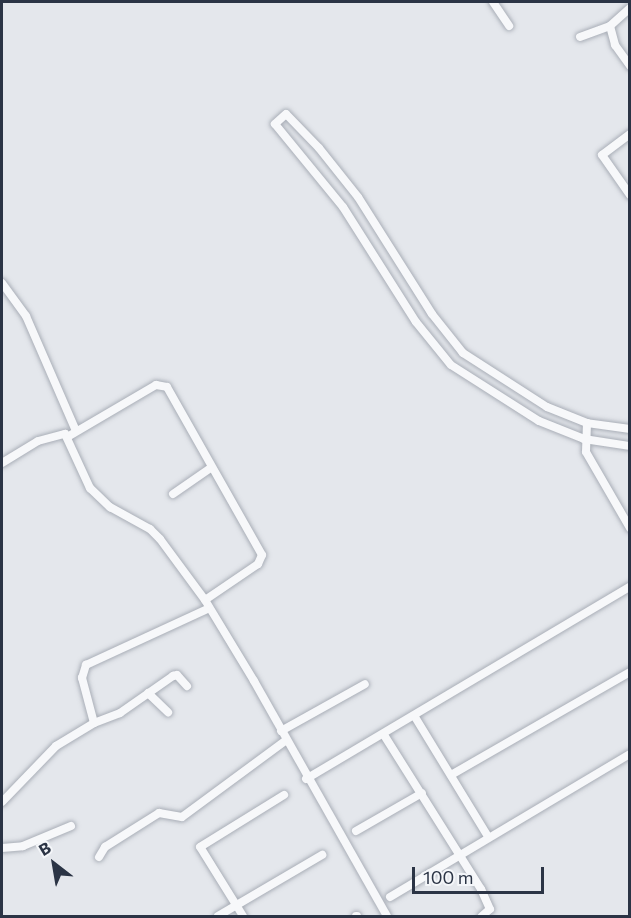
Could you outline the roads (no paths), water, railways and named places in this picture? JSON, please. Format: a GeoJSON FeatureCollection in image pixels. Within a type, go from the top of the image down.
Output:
{"type":"FeatureCollection","features":[{"type":"Feature","properties":{"kind":"street"},"geometry":{"type":"LineString","coordinates":[[493,2],[509,26]]}},
{"type":"Feature","properties":{"kind":"street"},"geometry":{"type":"LineString","coordinates":[[580,38],[610,26],[630,8]]}},
{"type":"Feature","properties":{"kind":"street"},"geometry":{"type":"LineString","coordinates":[[610,26],[615,45],[630,66]]}},
{"type":"Feature","properties":{"kind":"street"},"geometry":{"type":"LineString","coordinates":[[630,429],[587,423],[547,407],[463,353],[425,305],[358,197],[319,148],[286,114],[275,124],[343,207],[416,322],[451,365],[539,421],[584,439],[630,446]]}},
{"type":"Feature","properties":{"kind":"street"},"geometry":{"type":"LineString","coordinates":[[630,134],[602,155],[630,195]]}},
{"type":"Feature","properties":{"kind":"street"},"geometry":{"type":"LineString","coordinates":[[2,283],[26,316],[72,434],[90,488],[110,507],[150,529],[205,600],[207,609],[254,681],[306,779],[387,916]]}},
{"type":"Feature","properties":{"kind":"street"},"geometry":{"type":"LineString","coordinates":[[2,463],[49,436],[72,434],[164,384],[262,555],[258,564],[205,600]]}},
{"type":"Feature","properties":{"kind":"street"},"geometry":{"type":"LineString","coordinates":[[587,423],[584,439],[594,470],[630,528]]}},
{"type":"Feature","properties":{"kind":"street"},"geometry":{"type":"LineString","coordinates":[[173,494],[212,467]]}},
{"type":"Feature","properties":{"kind":"street"},"geometry":{"type":"LineString","coordinates":[[306,779],[416,717],[533,642],[630,587]]}},
{"type":"Feature","properties":{"kind":"street"},"geometry":{"type":"LineString","coordinates":[[94,723],[82,678],[86,665],[207,609]]}},
{"type":"Feature","properties":{"kind":"street"},"geometry":{"type":"LineString","coordinates":[[451,775],[630,672]]}},
{"type":"Feature","properties":{"kind":"street"},"geometry":{"type":"LineString","coordinates":[[2,802],[56,746],[94,723],[120,712],[177,675],[187,686]]}},
{"type":"Feature","properties":{"kind":"street"},"geometry":{"type":"LineString","coordinates":[[281,731],[365,684]]}},
{"type":"Feature","properties":{"kind":"street"},"geometry":{"type":"LineString","coordinates":[[148,693],[168,712]]}},
{"type":"Feature","properties":{"kind":"street"},"geometry":{"type":"LineString","coordinates":[[416,717],[487,835]]}},
{"type":"Feature","properties":{"kind":"street"},"geometry":{"type":"LineString","coordinates":[[384,735],[459,853],[490,909],[482,916]]}},
{"type":"Feature","properties":{"kind":"street"},"geometry":{"type":"LineString","coordinates":[[99,857],[105,847],[159,813],[182,817],[285,741]]}},
{"type":"Feature","properties":{"kind":"street"},"geometry":{"type":"LineString","coordinates":[[390,897],[487,835],[630,754]]}},
{"type":"Feature","properties":{"kind":"street"},"geometry":{"type":"LineString","coordinates":[[356,831],[422,793]]}},
{"type":"Feature","properties":{"kind":"street"},"geometry":{"type":"LineString","coordinates":[[243,916],[200,847],[284,795]]}},
{"type":"Feature","properties":{"kind":"street"},"geometry":{"type":"LineString","coordinates":[[2,848],[23,846],[71,826]]}},
{"type":"Feature","properties":{"kind":"street"},"geometry":{"type":"LineString","coordinates":[[218,916],[322,855]]}}]}
